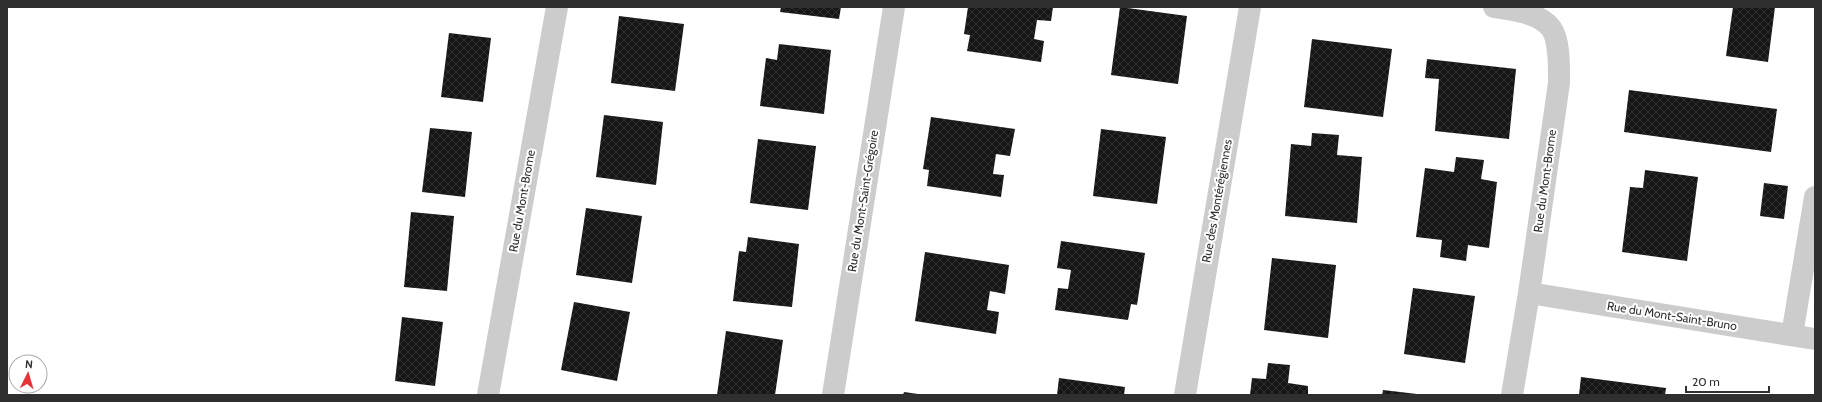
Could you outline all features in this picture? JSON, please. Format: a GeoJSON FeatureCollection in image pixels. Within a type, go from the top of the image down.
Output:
{"type":"FeatureCollection","features":[{"type":"Feature","properties":{"kind":"street","name":"Rue du Mont-Brome"},"geometry":{"type":"LineString","coordinates":[[488,395],[557,7]]}},
{"type":"Feature","properties":{"kind":"street","name":"Rue du Mont-Saint-Grégoire"},"geometry":{"type":"LineString","coordinates":[[833,395],[894,7]]}},
{"type":"Feature","properties":{"kind":"street","name":"Rue des Montérégiennes"},"geometry":{"type":"LineString","coordinates":[[1185,395],[1250,7]]}},
{"type":"Feature","properties":{"kind":"street","name":"Rue du Mont-Brome"},"geometry":{"type":"LineString","coordinates":[[1494,7],[1536,17],[1552,28],[1558,50],[1559,83],[1529,293],[1512,395]]}},
{"type":"Feature","properties":{"kind":"street"},"geometry":{"type":"LineString","coordinates":[[1792,335],[1815,197]]}},
{"type":"Feature","properties":{"kind":"street","name":"Rue du Mont-Saint-Bruno"},"geometry":{"type":"LineString","coordinates":[[1529,293],[1815,339]]}},
{"type":"Feature","properties":{"kind":"building"},"geometry":{"type":"Polygon","coordinates":[[[781,7],[841,7],[839,19],[780,12],[781,7]]]}},
{"type":"Feature","properties":{"kind":"building"},"geometry":{"type":"Polygon","coordinates":[[[968,7],[1053,7],[1051,21],[1037,20],[1034,39],[1044,41],[1041,62],[967,51],[970,35],[964,34],[968,7]]]}},
{"type":"Feature","properties":{"kind":"building"},"geometry":{"type":"Polygon","coordinates":[[[1120,7],[1187,16],[1178,84],[1111,75],[1120,7]]]}},
{"type":"Feature","properties":{"kind":"building"},"geometry":{"type":"Polygon","coordinates":[[[1733,7],[1775,7],[1768,62],[1726,56],[1733,7]]]}},
{"type":"Feature","properties":{"kind":"building"},"geometry":{"type":"Polygon","coordinates":[[[619,16],[684,24],[675,91],[611,83],[619,16]]]}},
{"type":"Feature","properties":{"kind":"building"},"geometry":{"type":"Polygon","coordinates":[[[449,33],[491,38],[483,102],[441,97],[449,33]]]}},
{"type":"Feature","properties":{"kind":"building"},"geometry":{"type":"Polygon","coordinates":[[[1312,39],[1392,49],[1383,117],[1304,107],[1312,39]]]}},
{"type":"Feature","properties":{"kind":"building"},"geometry":{"type":"Polygon","coordinates":[[[779,44],[831,50],[824,114],[760,106],[766,58],[777,60],[779,44]]]}},
{"type":"Feature","properties":{"kind":"building"},"geometry":{"type":"Polygon","coordinates":[[[1427,59],[1516,69],[1509,139],[1435,131],[1439,79],[1425,78],[1427,59]]]}},
{"type":"Feature","properties":{"kind":"building"},"geometry":{"type":"Polygon","coordinates":[[[1629,90],[1777,109],[1771,152],[1624,132],[1629,90]]]}},
{"type":"Feature","properties":{"kind":"building"},"geometry":{"type":"Polygon","coordinates":[[[604,115],[663,122],[656,185],[596,177],[604,115]]]}},
{"type":"Feature","properties":{"kind":"building"},"geometry":{"type":"Polygon","coordinates":[[[931,117],[1015,129],[1010,156],[996,154],[993,174],[1004,175],[1001,197],[927,186],[929,170],[923,169],[931,117]]]}},
{"type":"Feature","properties":{"kind":"building"},"geometry":{"type":"Polygon","coordinates":[[[430,128],[472,132],[465,197],[422,192],[430,128]]]}},
{"type":"Feature","properties":{"kind":"building"},"geometry":{"type":"Polygon","coordinates":[[[1101,129],[1166,137],[1157,204],[1093,196],[1101,129]]]}},
{"type":"Feature","properties":{"kind":"building"},"geometry":{"type":"Polygon","coordinates":[[[1312,133],[1339,135],[1337,155],[1362,157],[1357,223],[1285,216],[1291,144],[1311,146],[1312,133]]]}},
{"type":"Feature","properties":{"kind":"building"},"geometry":{"type":"Polygon","coordinates":[[[758,139],[816,146],[808,210],[750,203],[758,139]]]}},
{"type":"Feature","properties":{"kind":"building"},"geometry":{"type":"Polygon","coordinates":[[[1456,157],[1484,160],[1481,179],[1497,182],[1489,248],[1468,245],[1466,261],[1440,257],[1442,240],[1416,237],[1425,168],[1454,172],[1456,157]]]}},
{"type":"Feature","properties":{"kind":"building"},"geometry":{"type":"Polygon","coordinates":[[[1645,170],[1698,177],[1687,261],[1622,252],[1630,187],[1643,188],[1645,170]]]}},
{"type":"Feature","properties":{"kind":"building"},"geometry":{"type":"Polygon","coordinates":[[[1764,183],[1788,186],[1784,219],[1760,216],[1764,183]]]}},
{"type":"Feature","properties":{"kind":"building"},"geometry":{"type":"Polygon","coordinates":[[[586,208],[642,216],[632,283],[576,275],[586,208]]]}},
{"type":"Feature","properties":{"kind":"building"},"geometry":{"type":"Polygon","coordinates":[[[411,212],[454,216],[447,291],[404,287],[411,212]]]}},
{"type":"Feature","properties":{"kind":"building"},"geometry":{"type":"Polygon","coordinates":[[[748,237],[799,244],[792,307],[733,301],[739,251],[746,252],[748,237]]]}},
{"type":"Feature","properties":{"kind":"building"},"geometry":{"type":"Polygon","coordinates":[[[1061,241],[1145,253],[1137,305],[1131,304],[1128,320],[1055,310],[1058,288],[1068,289],[1071,270],[1057,268],[1061,241]]]}},
{"type":"Feature","properties":{"kind":"building"},"geometry":{"type":"Polygon","coordinates":[[[925,252],[1009,265],[1005,294],[990,291],[987,310],[999,312],[996,334],[915,321],[925,252]]]}},
{"type":"Feature","properties":{"kind":"building"},"geometry":{"type":"Polygon","coordinates":[[[1272,258],[1336,265],[1328,338],[1264,330],[1272,258]]]}},
{"type":"Feature","properties":{"kind":"building"},"geometry":{"type":"Polygon","coordinates":[[[1413,288],[1475,296],[1465,363],[1404,354],[1413,288]]]}},
{"type":"Feature","properties":{"kind":"building"},"geometry":{"type":"Polygon","coordinates":[[[574,302],[630,312],[617,381],[561,370],[574,302]]]}},
{"type":"Feature","properties":{"kind":"building"},"geometry":{"type":"Polygon","coordinates":[[[402,317],[443,322],[435,386],[395,381],[402,317]]]}},
{"type":"Feature","properties":{"kind":"building"},"geometry":{"type":"Polygon","coordinates":[[[726,331],[783,340],[775,395],[717,395],[726,331]]]}},
{"type":"Feature","properties":{"kind":"building"},"geometry":{"type":"Polygon","coordinates":[[[1268,363],[1290,365],[1288,383],[1308,386],[1308,395],[1250,395],[1252,378],[1266,379],[1268,363]]]}},
{"type":"Feature","properties":{"kind":"building"},"geometry":{"type":"Polygon","coordinates":[[[1581,377],[1666,388],[1665,395],[1579,395],[1581,377]]]}},
{"type":"Feature","properties":{"kind":"building"},"geometry":{"type":"Polygon","coordinates":[[[1059,378],[1125,387],[1124,395],[1057,395],[1059,378]]]}},
{"type":"Feature","properties":{"kind":"building"},"geometry":{"type":"Polygon","coordinates":[[[1383,390],[1417,394],[1417,395],[1382,395],[1383,390]]]}},
{"type":"Feature","properties":{"kind":"building"},"geometry":{"type":"Polygon","coordinates":[[[904,392],[918,394],[918,395],[903,395],[904,392]]]}}]}
